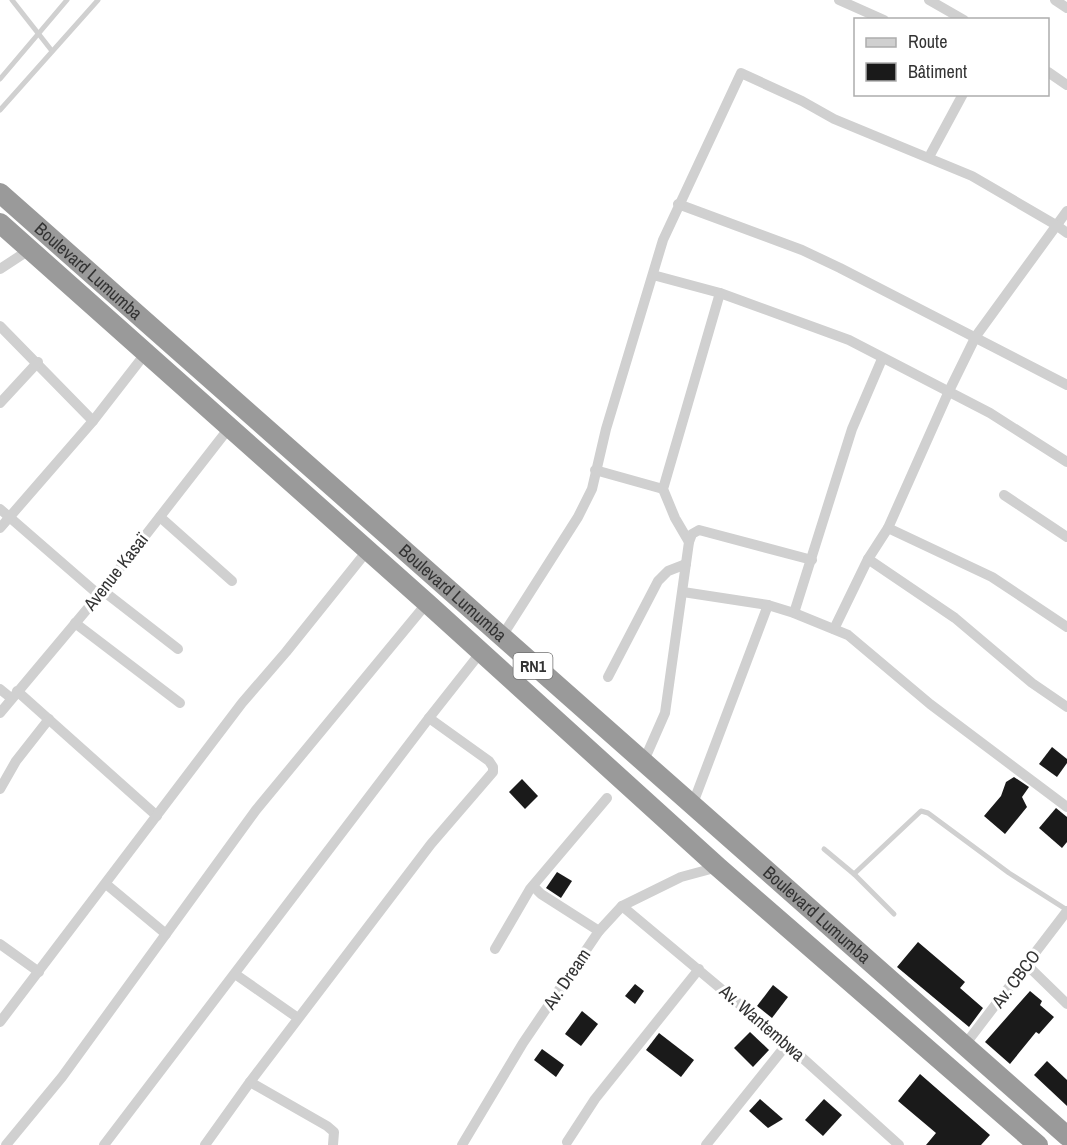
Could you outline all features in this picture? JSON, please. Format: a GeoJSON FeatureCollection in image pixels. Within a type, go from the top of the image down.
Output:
{"type":"FeatureCollection","features":[{"type":"Feature","properties":{"kind":"highway","name":"Boulevard Lumumba"},"geometry":{"type":"LineString","coordinates":[[0,193],[1067,1136]]}},
{"type":"Feature","properties":{"kind":"highway","name":"Boulevard Lumumba"},"geometry":{"type":"LineString","coordinates":[[0,223],[427,603],[718,867],[1038,1145]]}},
{"type":"Feature","properties":{"kind":"street"},"geometry":{"type":"LineString","coordinates":[[839,0],[880,18]]}},
{"type":"Feature","properties":{"kind":"street"},"geometry":{"type":"LineString","coordinates":[[928,0],[960,18]]}},
{"type":"Feature","properties":{"kind":"street"},"geometry":{"type":"LineString","coordinates":[[1055,0],[1067,8]]}},
{"type":"Feature","properties":{"kind":"street"},"geometry":{"type":"LineString","coordinates":[[501,638],[578,517],[592,489],[595,470],[663,240],[741,73],[802,101],[834,119],[972,176],[1067,233]]}},
{"type":"Feature","properties":{"kind":"street"},"geometry":{"type":"LineString","coordinates":[[1049,73],[1067,85]]}},
{"type":"Feature","properties":{"kind":"street"},"geometry":{"type":"LineString","coordinates":[[929,157],[962,96]]}},
{"type":"Feature","properties":{"kind":"street"},"geometry":{"type":"LineString","coordinates":[[678,204],[801,250],[890,292],[1067,385]]}},
{"type":"Feature","properties":{"kind":"street"},"geometry":{"type":"LineString","coordinates":[[834,628],[868,559],[888,528],[976,336],[1067,211]]}},
{"type":"Feature","properties":{"kind":"street"},"geometry":{"type":"LineString","coordinates":[[0,269],[29,250]]}},
{"type":"Feature","properties":{"kind":"street"},"geometry":{"type":"LineString","coordinates":[[652,275],[720,293],[849,340],[990,413],[1067,462]]}},
{"type":"Feature","properties":{"kind":"street"},"geometry":{"type":"LineString","coordinates":[[689,542],[675,518],[663,489],[720,293]]}},
{"type":"Feature","properties":{"kind":"street"},"geometry":{"type":"LineString","coordinates":[[0,326],[38,362],[93,421]]}},
{"type":"Feature","properties":{"kind":"street"},"geometry":{"type":"LineString","coordinates":[[0,528],[93,421],[146,354]]}},
{"type":"Feature","properties":{"kind":"street"},"geometry":{"type":"LineString","coordinates":[[794,613],[852,429],[882,358]]}},
{"type":"Feature","properties":{"kind":"street"},"geometry":{"type":"LineString","coordinates":[[0,403],[38,362]]}},
{"type":"Feature","properties":{"kind":"street","name":"Avenue Kasaï"},"geometry":{"type":"LineString","coordinates":[[0,713],[101,593],[229,428]]}},
{"type":"Feature","properties":{"kind":"street"},"geometry":{"type":"LineString","coordinates":[[595,470],[663,489]]}},
{"type":"Feature","properties":{"kind":"street"},"geometry":{"type":"LineString","coordinates":[[1004,495],[1067,537]]}},
{"type":"Feature","properties":{"kind":"street"},"geometry":{"type":"LineString","coordinates":[[0,508],[101,593],[178,649]]}},
{"type":"Feature","properties":{"kind":"street"},"geometry":{"type":"LineString","coordinates":[[160,517],[232,581]]}},
{"type":"Feature","properties":{"kind":"street"},"geometry":{"type":"LineString","coordinates":[[888,528],[992,577],[1067,627]]}},
{"type":"Feature","properties":{"kind":"street"},"geometry":{"type":"LineString","coordinates":[[643,763],[665,713],[692,534],[699,530],[812,560]]}},
{"type":"Feature","properties":{"kind":"street"},"geometry":{"type":"LineString","coordinates":[[0,1022],[242,703],[367,551]]}},
{"type":"Feature","properties":{"kind":"street"},"geometry":{"type":"LineString","coordinates":[[868,559],[955,618],[1032,683],[1067,707]]}},
{"type":"Feature","properties":{"kind":"street"},"geometry":{"type":"LineString","coordinates":[[608,677],[658,581],[669,571],[686,564]]}},
{"type":"Feature","properties":{"kind":"street"},"geometry":{"type":"LineString","coordinates":[[682,592],[768,605],[834,628],[856,640],[930,704],[1067,807]]}},
{"type":"Feature","properties":{"kind":"street"},"geometry":{"type":"LineString","coordinates":[[6,1145],[62,1077],[256,810],[427,603]]}},
{"type":"Feature","properties":{"kind":"street"},"geometry":{"type":"LineString","coordinates":[[692,806],[768,605]]}},
{"type":"Feature","properties":{"kind":"street"},"geometry":{"type":"LineString","coordinates":[[75,623],[180,703]]}},
{"type":"Feature","properties":{"kind":"street"},"geometry":{"type":"LineString","coordinates":[[104,1145],[481,652]]}},
{"type":"Feature","properties":{"kind":"street"},"geometry":{"type":"LineString","coordinates":[[0,689],[14,695],[49,719],[158,816]]}},
{"type":"Feature","properties":{"kind":"street"},"geometry":{"type":"LineString","coordinates":[[205,1145],[298,1018],[431,844],[493,772],[489,761],[429,718]]}},
{"type":"Feature","properties":{"kind":"street"},"geometry":{"type":"LineString","coordinates":[[0,789],[16,761],[49,719]]}},
{"type":"Feature","properties":{"kind":"street"},"geometry":{"type":"LineString","coordinates":[[495,949],[533,886],[607,798]]}},
{"type":"Feature","properties":{"kind":"street","name":"Av. Dream"},"geometry":{"type":"LineString","coordinates":[[462,1145],[523,1043],[600,931],[622,906],[681,877],[718,867]]}},
{"type":"Feature","properties":{"kind":"street"},"geometry":{"type":"LineString","coordinates":[[106,884],[166,934]]}},
{"type":"Feature","properties":{"kind":"street"},"geometry":{"type":"LineString","coordinates":[[533,886],[541,894],[600,931]]}},
{"type":"Feature","properties":{"kind":"street","name":"Av. Wantembwa"},"geometry":{"type":"LineString","coordinates":[[622,906],[787,1044],[899,1145]]}},
{"type":"Feature","properties":{"kind":"street","name":"Av. CBCO"},"geometry":{"type":"LineString","coordinates":[[964,1046],[1067,910]]}},
{"type":"Feature","properties":{"kind":"street"},"geometry":{"type":"LineString","coordinates":[[0,944],[39,972]]}},
{"type":"Feature","properties":{"kind":"street"},"geometry":{"type":"LineString","coordinates":[[1027,965],[1067,1004]]}},
{"type":"Feature","properties":{"kind":"street"},"geometry":{"type":"LineString","coordinates":[[567,1142],[596,1099],[699,969]]}},
{"type":"Feature","properties":{"kind":"street"},"geometry":{"type":"LineString","coordinates":[[234,974],[298,1018]]}},
{"type":"Feature","properties":{"kind":"street"},"geometry":{"type":"LineString","coordinates":[[706,1145],[787,1044]]}},
{"type":"Feature","properties":{"kind":"street"},"geometry":{"type":"LineString","coordinates":[[250,1082],[327,1126],[334,1132],[333,1145]]}},
{"type":"Feature","properties":{"kind":"lane"},"geometry":{"type":"LineString","coordinates":[[12,0],[52,51]]}},
{"type":"Feature","properties":{"kind":"lane"},"geometry":{"type":"LineString","coordinates":[[0,79],[67,0]]}},
{"type":"Feature","properties":{"kind":"lane"},"geometry":{"type":"LineString","coordinates":[[0,110],[98,0]]}},
{"type":"Feature","properties":{"kind":"lane"},"geometry":{"type":"LineString","coordinates":[[854,874],[921,810],[1009,873],[1067,910]]}},
{"type":"Feature","properties":{"kind":"lane"},"geometry":{"type":"LineString","coordinates":[[824,849],[854,874],[894,914]]}},
{"type":"Feature","properties":{"kind":"building"},"geometry":{"type":"Polygon","coordinates":[[[1052,747],[1067,759],[1067,763],[1057,777],[1039,764],[1052,747]]]}},
{"type":"Feature","properties":{"kind":"building"},"geometry":{"type":"Polygon","coordinates":[[[1014,777],[1029,787],[1022,797],[1027,807],[1005,834],[984,816],[1001,796],[1006,782],[1014,777]]]}},
{"type":"Feature","properties":{"kind":"building"},"geometry":{"type":"Polygon","coordinates":[[[522,779],[538,796],[525,809],[509,792],[522,779]]]}},
{"type":"Feature","properties":{"kind":"building"},"geometry":{"type":"Polygon","coordinates":[[[1056,808],[1067,817],[1067,842],[1062,848],[1039,828],[1056,808]]]}},
{"type":"Feature","properties":{"kind":"building"},"geometry":{"type":"Polygon","coordinates":[[[557,872],[572,881],[561,898],[546,888],[557,872]]]}},
{"type":"Feature","properties":{"kind":"building"},"geometry":{"type":"Polygon","coordinates":[[[918,942],[965,982],[960,988],[983,1008],[969,1027],[897,967],[918,942]]]}},
{"type":"Feature","properties":{"kind":"building"},"geometry":{"type":"Polygon","coordinates":[[[635,984],[644,991],[635,1004],[625,996],[635,984]]]}},
{"type":"Feature","properties":{"kind":"building"},"geometry":{"type":"Polygon","coordinates":[[[773,985],[788,997],[772,1018],[757,1006],[773,985]]]}},
{"type":"Feature","properties":{"kind":"building"},"geometry":{"type":"Polygon","coordinates":[[[1030,991],[1042,1001],[1040,1005],[1054,1017],[1039,1034],[1036,1032],[1010,1064],[985,1042],[1030,991]]]}},
{"type":"Feature","properties":{"kind":"building"},"geometry":{"type":"Polygon","coordinates":[[[582,1011],[598,1024],[581,1046],[565,1034],[582,1011]]]}},
{"type":"Feature","properties":{"kind":"building"},"geometry":{"type":"Polygon","coordinates":[[[750,1032],[769,1050],[753,1067],[734,1048],[750,1032]]]}},
{"type":"Feature","properties":{"kind":"building"},"geometry":{"type":"Polygon","coordinates":[[[659,1033],[694,1060],[681,1077],[646,1050],[659,1033]]]}},
{"type":"Feature","properties":{"kind":"building"},"geometry":{"type":"Polygon","coordinates":[[[542,1049],[564,1065],[556,1077],[534,1060],[542,1049]]]}},
{"type":"Feature","properties":{"kind":"building"},"geometry":{"type":"Polygon","coordinates":[[[1047,1061],[1067,1080],[1067,1106],[1034,1075],[1047,1061]]]}},
{"type":"Feature","properties":{"kind":"building"},"geometry":{"type":"Polygon","coordinates":[[[920,1074],[990,1135],[981,1145],[926,1145],[936,1133],[898,1101],[920,1074]]]}},
{"type":"Feature","properties":{"kind":"building"},"geometry":{"type":"Polygon","coordinates":[[[760,1099],[783,1119],[768,1128],[749,1111],[760,1099]]]}},
{"type":"Feature","properties":{"kind":"building"},"geometry":{"type":"Polygon","coordinates":[[[824,1099],[842,1115],[823,1136],[805,1120],[824,1099]]]}}]}
